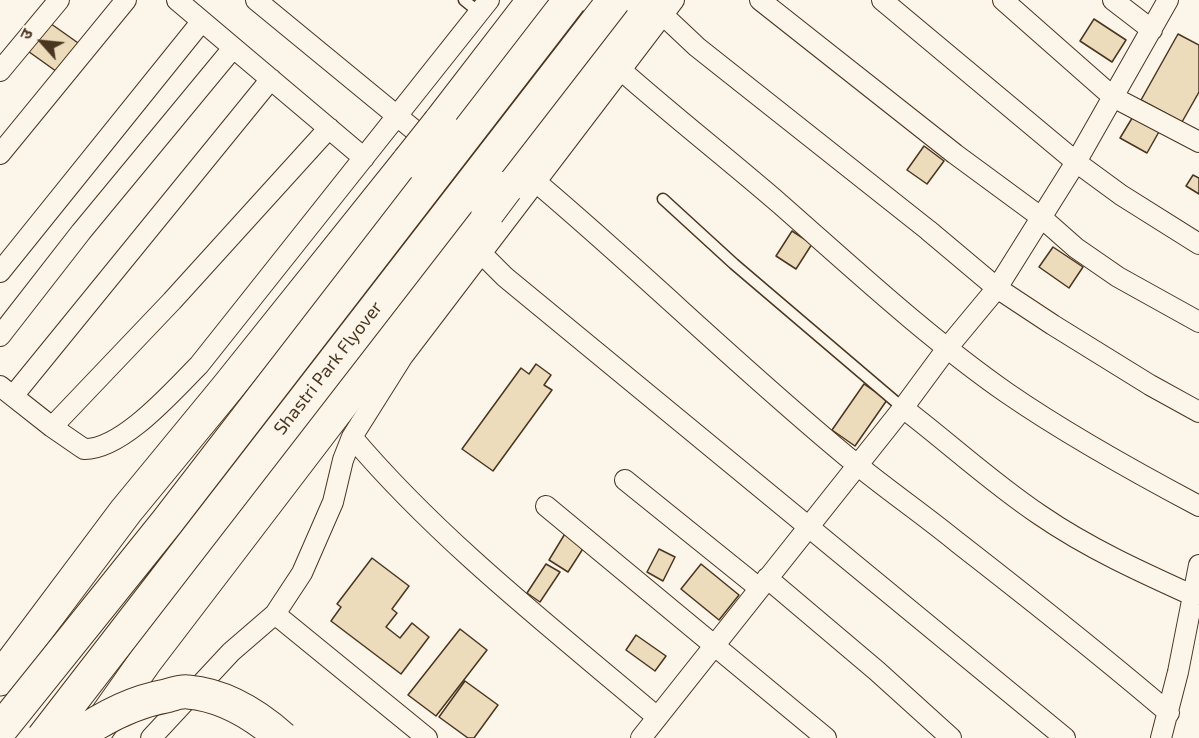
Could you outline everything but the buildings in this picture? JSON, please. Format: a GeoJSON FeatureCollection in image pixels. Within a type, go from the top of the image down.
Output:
{"type":"FeatureCollection","features":[{"type":"Feature","properties":{"kind":"highway"},"geometry":{"type":"LineString","coordinates":[[0,679],[126,511],[409,161],[534,0]]}},
{"type":"Feature","properties":{"kind":"highway","name":"Shastri Park Flyover"},"geometry":{"type":"LineString","coordinates":[[0,730],[167,522],[570,0]]}},
{"type":"Feature","properties":{"kind":"highway","name":"Shastri Park Flyover"},"geometry":{"type":"LineString","coordinates":[[43,738],[614,0]]}},
{"type":"Feature","properties":{"kind":"highway"},"geometry":{"type":"LineString","coordinates":[[91,738],[146,660],[662,5]]}},
{"type":"Feature","properties":{"kind":"highway"},"geometry":{"type":"LineString","coordinates":[[74,738],[98,721],[143,700],[186,692],[215,697],[244,709],[282,738]]}},
{"type":"Feature","properties":{"kind":"street"},"geometry":{"type":"LineString","coordinates":[[0,71],[59,0]]}},
{"type":"Feature","properties":{"kind":"street"},"geometry":{"type":"LineString","coordinates":[[0,154],[126,0]]}},
{"type":"Feature","properties":{"kind":"street"},"geometry":{"type":"LineString","coordinates":[[177,0],[364,158]]}},
{"type":"Feature","properties":{"kind":"street"},"geometry":{"type":"LineString","coordinates":[[256,0],[397,116],[511,198],[580,219],[695,325],[857,465],[1112,664],[1169,713]]}},
{"type":"Feature","properties":{"kind":"street"},"geometry":{"type":"LineString","coordinates":[[760,0],[955,154],[1042,218],[1076,248],[1118,277],[1199,322]]}},
{"type":"Feature","properties":{"kind":"street"},"geometry":{"type":"LineString","coordinates":[[882,0],[1076,162],[1121,195],[1199,244]]}},
{"type":"Feature","properties":{"kind":"street"},"geometry":{"type":"LineString","coordinates":[[1003,0],[1113,97],[1199,142]]}},
{"type":"Feature","properties":{"kind":"street"},"geometry":{"type":"LineString","coordinates":[[1113,0],[1152,30]]}},
{"type":"Feature","properties":{"kind":"street"},"geometry":{"type":"LineString","coordinates":[[641,738],[903,408],[948,347],[997,288],[1076,162],[1168,0]]}},
{"type":"Feature","properties":{"kind":"street"},"geometry":{"type":"LineString","coordinates":[[151,738],[231,652],[275,614],[302,573],[324,523],[333,502],[343,460],[352,437],[403,356],[482,254],[511,198],[621,70],[662,5],[697,47],[919,222],[997,288],[1062,332],[1199,412]]}},
{"type":"Feature","properties":{"kind":"street"},"geometry":{"type":"LineString","coordinates":[[271,79],[6,391],[84,449],[104,447],[128,430],[159,405],[199,365],[484,6]]}},
{"type":"Feature","properties":{"kind":"street"},"geometry":{"type":"LineString","coordinates":[[0,272],[202,21]]}},
{"type":"Feature","properties":{"kind":"street"},"geometry":{"type":"LineString","coordinates":[[0,336],[81,232],[233,48]]}},
{"type":"Feature","properties":{"kind":"street"},"geometry":{"type":"LineString","coordinates":[[621,70],[892,302],[1006,392],[1144,477],[1199,506]]}},
{"type":"Feature","properties":{"kind":"street"},"geometry":{"type":"LineString","coordinates":[[52,427],[172,301],[329,128]]}},
{"type":"Feature","properties":{"kind":"street"},"geometry":{"type":"LineString","coordinates":[[482,254],[505,277],[1065,738]]}},
{"type":"Feature","properties":{"kind":"street"},"geometry":{"type":"LineString","coordinates":[[903,408],[1019,500],[1070,534],[1116,560],[1194,596]]}},
{"type":"Feature","properties":{"kind":"street"},"geometry":{"type":"LineString","coordinates":[[352,437],[426,518],[657,717]]}},
{"type":"Feature","properties":{"kind":"street"},"geometry":{"type":"LineString","coordinates":[[625,480],[877,671],[951,738]]}},
{"type":"Feature","properties":{"kind":"street"},"geometry":{"type":"LineString","coordinates":[[546,506],[826,738]]}},
{"type":"Feature","properties":{"kind":"street"},"geometry":{"type":"LineString","coordinates":[[1161,738],[1169,713],[1199,565]]}},
{"type":"Feature","properties":{"kind":"street"},"geometry":{"type":"LineString","coordinates":[[275,614],[427,738]]}},
{"type":"Feature","properties":{"kind":"lane"},"geometry":{"type":"LineString","coordinates":[[464,0],[484,6]]}},
{"type":"Feature","properties":{"kind":"lane"},"geometry":{"type":"LineString","coordinates":[[663,199],[734,264],[903,408]]}}]}
